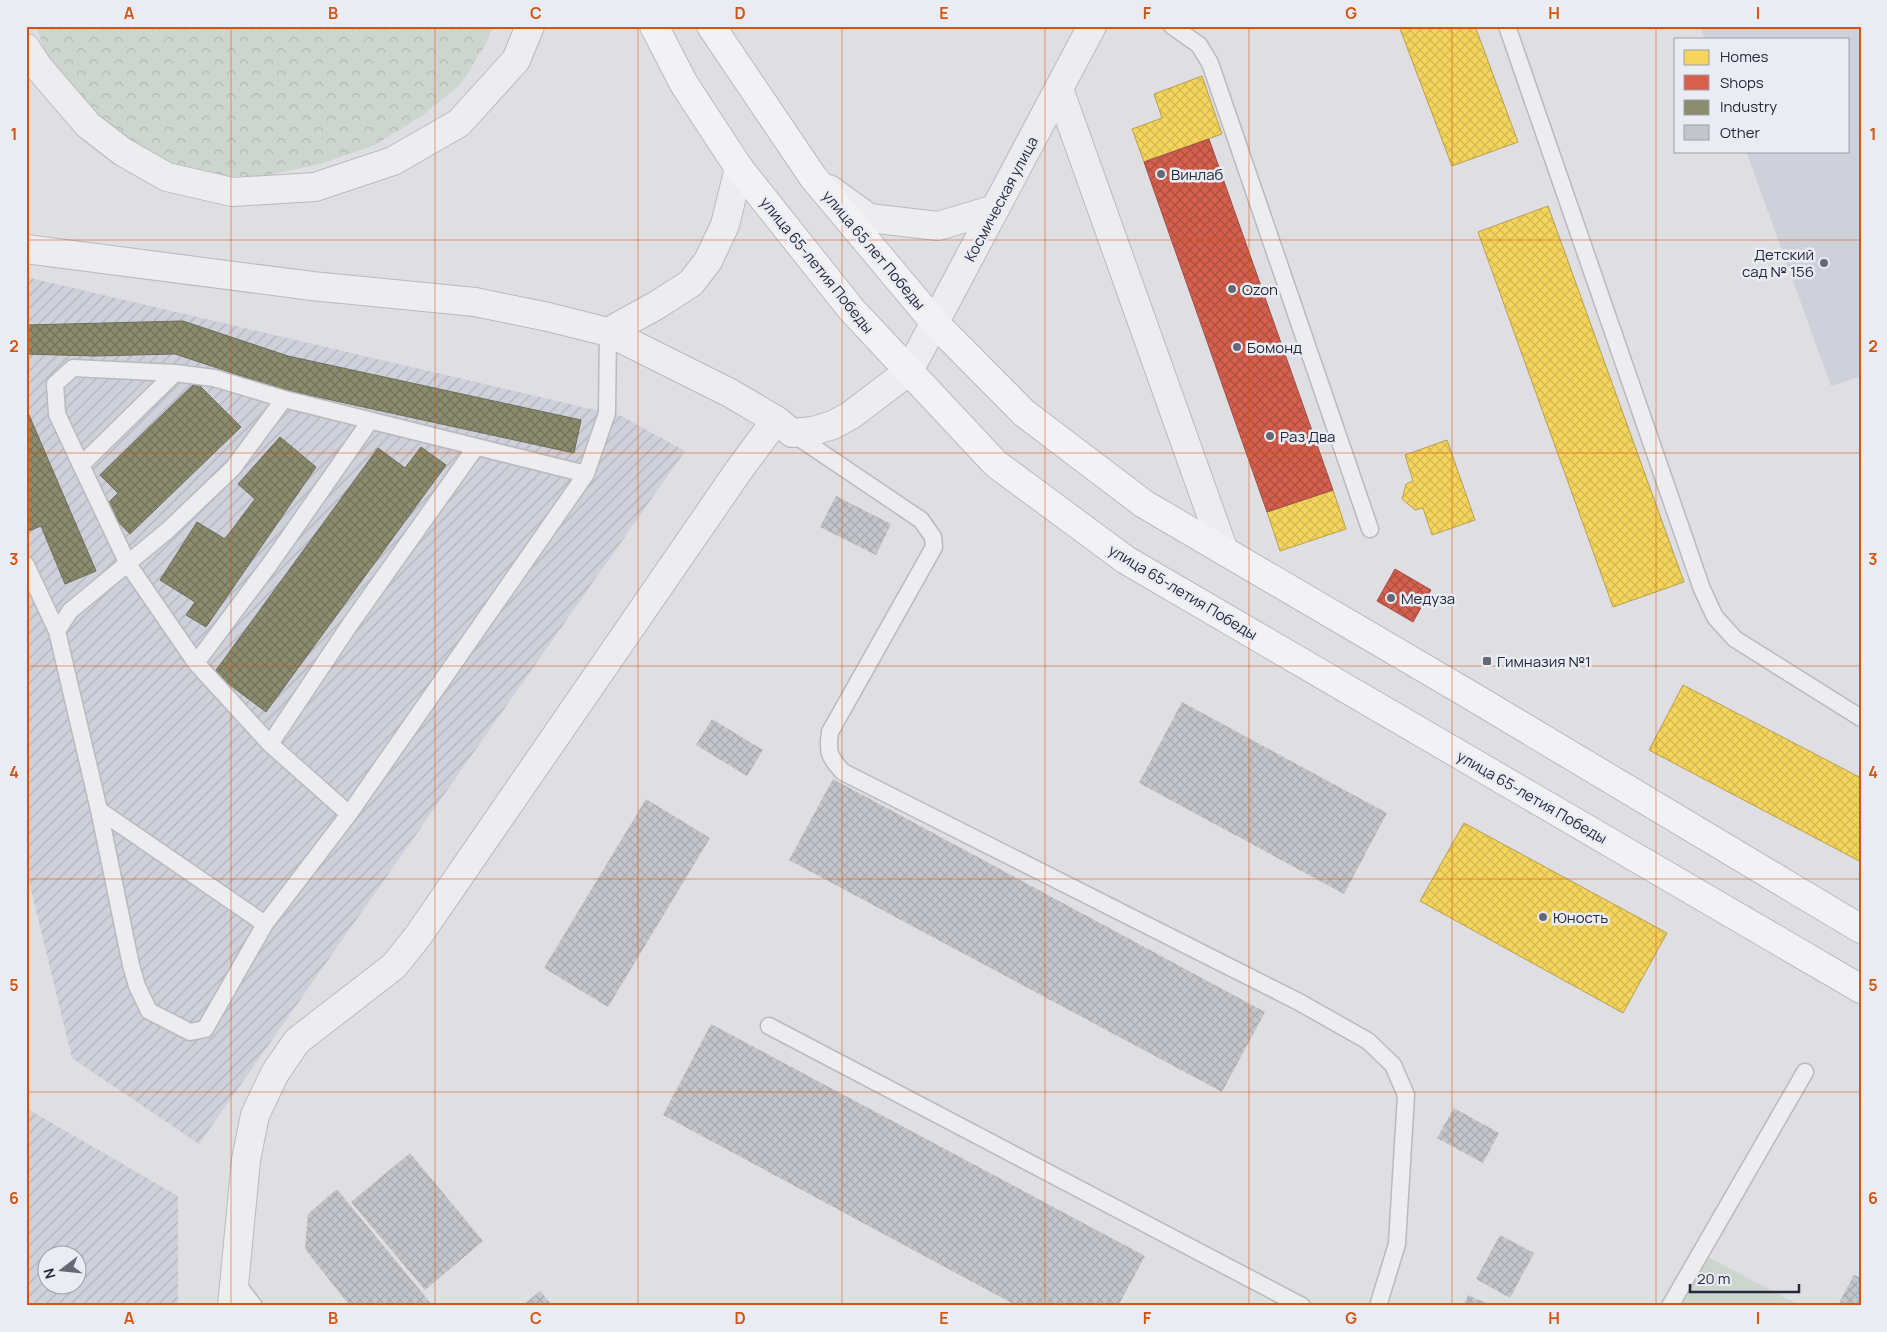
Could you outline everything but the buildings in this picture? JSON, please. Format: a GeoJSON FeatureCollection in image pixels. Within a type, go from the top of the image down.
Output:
{"type":"FeatureCollection","features":[{"type":"Feature","properties":{"kind":"main road","name":"улица 65-летия Победы"},"geometry":{"type":"LineString","coordinates":[[654,26],[684,84],[739,168],[851,309],[996,464],[1126,560],[1861,989]]}},
{"type":"Feature","properties":{"kind":"main road"},"geometry":{"type":"LineString","coordinates":[[711,26],[813,177]]}},
{"type":"Feature","properties":{"kind":"main road","name":"улица 65 лет Победы"},"geometry":{"type":"LineString","coordinates":[[813,177],[935,323]]}},
{"type":"Feature","properties":{"kind":"main road"},"geometry":{"type":"LineString","coordinates":[[935,323],[1024,412],[1144,504],[1470,695],[1861,929]]}},
{"type":"Feature","properties":{"kind":"street"},"geometry":{"type":"LineString","coordinates":[[26,48],[39,68],[88,126],[123,152],[167,177],[232,192],[315,187],[393,161],[458,123],[516,60],[530,26]]}},
{"type":"Feature","properties":{"kind":"street","name":"Космическая улица"},"geometry":{"type":"LineString","coordinates":[[909,371],[1092,26]]}},
{"type":"Feature","properties":{"kind":"street"},"geometry":{"type":"LineString","coordinates":[[1059,88],[1224,551]]}},
{"type":"Feature","properties":{"kind":"street"},"geometry":{"type":"LineString","coordinates":[[608,332],[657,305],[691,283],[708,261],[725,225],[739,168]]}},
{"type":"Feature","properties":{"kind":"street"},"geometry":{"type":"LineString","coordinates":[[813,177],[869,218],[938,226],[995,209]]}},
{"type":"Feature","properties":{"kind":"street"},"geometry":{"type":"LineString","coordinates":[[26,248],[312,286],[475,302],[548,317],[608,332],[730,393],[784,427],[812,431],[833,425],[851,415],[909,371]]}},
{"type":"Feature","properties":{"kind":"street"},"geometry":{"type":"LineString","coordinates":[[233,1293],[246,1160],[255,1115],[276,1073],[297,1041],[394,966],[418,936],[739,470],[784,427]]}},
{"type":"Feature","properties":{"kind":"lane"},"geometry":{"type":"LineString","coordinates":[[1172,26],[1199,45],[1210,63],[1370,529]]}},
{"type":"Feature","properties":{"kind":"lane"},"geometry":{"type":"LineString","coordinates":[[1507,26],[1702,589],[1714,617],[1735,639],[1861,718]]}},
{"type":"Feature","properties":{"kind":"lane"},"geometry":{"type":"LineString","coordinates":[[26,565],[57,631],[99,810],[137,986],[149,1011],[190,1032],[204,1030],[265,924],[349,814],[586,474],[607,413],[608,332]]}},
{"type":"Feature","properties":{"kind":"lane"},"geometry":{"type":"LineString","coordinates":[[349,814],[270,744],[196,663],[128,564],[57,414],[55,384],[73,368],[175,373],[214,378],[284,399],[586,474]]}},
{"type":"Feature","properties":{"kind":"lane"},"geometry":{"type":"LineString","coordinates":[[81,465],[175,373]]}},
{"type":"Feature","properties":{"kind":"lane"},"geometry":{"type":"LineString","coordinates":[[57,631],[70,611],[168,530],[233,468],[284,399]]}},
{"type":"Feature","properties":{"kind":"lane"},"geometry":{"type":"LineString","coordinates":[[196,663],[270,564],[370,420]]}},
{"type":"Feature","properties":{"kind":"lane"},"geometry":{"type":"LineString","coordinates":[[784,427],[920,520],[933,536],[934,548],[830,732],[828,747],[832,760],[844,772],[1299,1002],[1368,1041],[1392,1065],[1406,1095],[1397,1244],[1378,1306]]}},
{"type":"Feature","properties":{"kind":"lane"},"geometry":{"type":"LineString","coordinates":[[270,744],[351,623],[476,448]]}},
{"type":"Feature","properties":{"kind":"lane"},"geometry":{"type":"LineString","coordinates":[[99,810],[265,924]]}},
{"type":"Feature","properties":{"kind":"lane"},"geometry":{"type":"LineString","coordinates":[[769,1026],[1302,1306]]}},
{"type":"Feature","properties":{"kind":"lane"},"geometry":{"type":"LineString","coordinates":[[1670,1306],[1805,1072]]}},
{"type":"Feature","properties":{"kind":"lane"},"geometry":{"type":"LineString","coordinates":[[233,1293],[254,1306]]}},
{"type":"Feature","properties":{"kind":"shaded area","name":"Детский сад № 156"},"geometry":{"type":"Polygon","coordinates":[[[1700,26],[1861,26],[1861,376],[1831,386],[1746,152],[1850,152],[1850,38],[1705,38],[1700,26]]]}},
{"type":"Feature","properties":{"kind":"shaded area"},"geometry":{"type":"Polygon","coordinates":[[[26,277],[621,416],[685,451],[199,1144],[72,1058],[26,869],[26,277]]]}},
{"type":"Feature","properties":{"kind":"shaded area"},"geometry":{"type":"Polygon","coordinates":[[[26,1108],[178,1196],[178,1306],[26,1306],[26,1108]]]}},
{"type":"Feature","properties":{"kind":"green space"},"geometry":{"type":"Polygon","coordinates":[[[36,26],[493,26],[487,42],[461,84],[423,115],[375,145],[320,164],[264,176],[213,176],[167,163],[120,135],[65,85],[43,46],[36,26]]]}},
{"type":"Feature","properties":{"kind":"green space"},"geometry":{"type":"Polygon","coordinates":[[[1702,1254],[1801,1306],[1676,1306],[1702,1254]]]}},
{"type":"Feature","properties":{"kind":"place","name":"Винлаб"},"geometry":{"type":"Point","coordinates":[1161,174]}},
{"type":"Feature","properties":{"kind":"place","name":"Детский сад № 156"},"geometry":{"type":"Point","coordinates":[1824,263]}},
{"type":"Feature","properties":{"kind":"place","name":"Ozon"},"geometry":{"type":"Point","coordinates":[1232,289]}},
{"type":"Feature","properties":{"kind":"place","name":"Бомонд"},"geometry":{"type":"Point","coordinates":[1237,347]}},
{"type":"Feature","properties":{"kind":"place","name":"Раз Два"},"geometry":{"type":"Point","coordinates":[1270,436]}},
{"type":"Feature","properties":{"kind":"place","name":"Медуза"},"geometry":{"type":"Point","coordinates":[1391,598]}},
{"type":"Feature","properties":{"kind":"place","name":"Гимназия №1"},"geometry":{"type":"Point","coordinates":[1487,661]}},
{"type":"Feature","properties":{"kind":"place","name":"Юность"},"geometry":{"type":"Point","coordinates":[1543,917]}}]}
